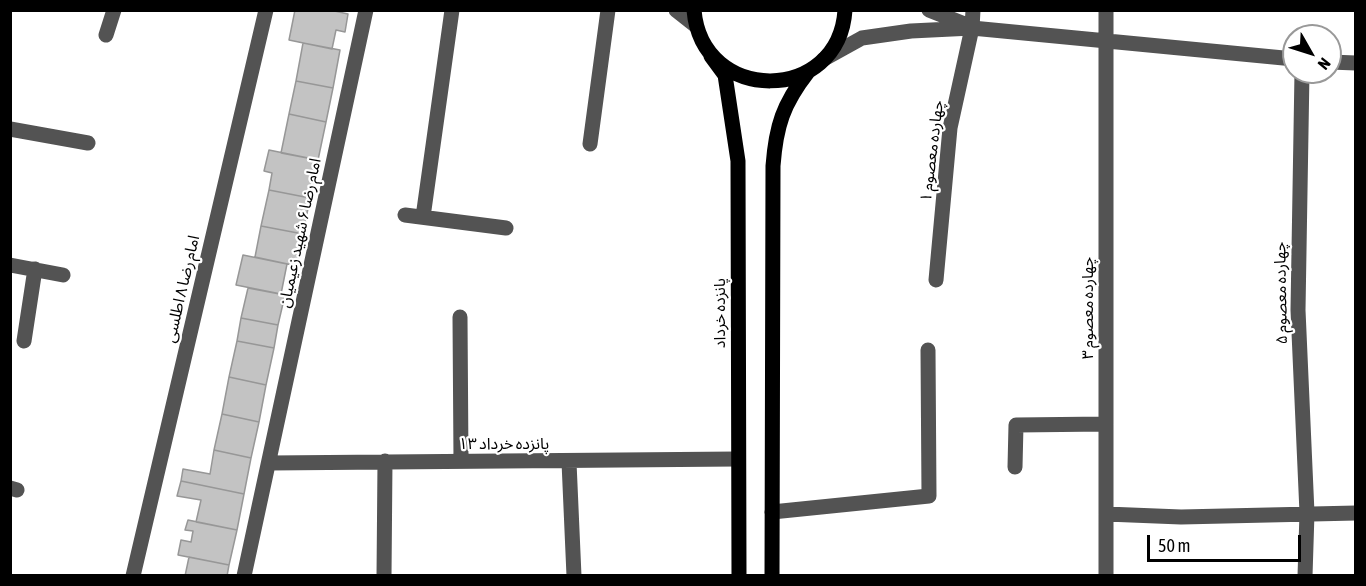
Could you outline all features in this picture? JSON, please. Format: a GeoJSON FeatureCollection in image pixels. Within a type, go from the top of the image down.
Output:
{"type":"FeatureCollection","features":[{"type":"Feature","properties":{"kind":"main road"},"geometry":{"type":"LineString","coordinates":[[772,576],[776,133],[782,111],[808,72],[824,59],[837,41],[845,10]]}},
{"type":"Feature","properties":{"kind":"main road","name":"پانزده خرداد"},"geometry":{"type":"LineString","coordinates":[[694,18],[701,41],[725,75],[738,161],[739,576]]}},
{"type":"Feature","properties":{"kind":"main road"},"geometry":{"type":"LineString","coordinates":[[711,56],[731,73],[756,81],[783,81],[808,72]]}},
{"type":"Feature","properties":{"kind":"street"},"geometry":{"type":"LineString","coordinates":[[106,35],[114,10]]}},
{"type":"Feature","properties":{"kind":"street","name":"امام رضا ۸ اطلسی"},"geometry":{"type":"LineString","coordinates":[[133,576],[266,10]]}},
{"type":"Feature","properties":{"kind":"street","name":"امام رضا ۶ شهید زعیمیان"},"geometry":{"type":"LineString","coordinates":[[244,576],[366,10]]}},
{"type":"Feature","properties":{"kind":"street"},"geometry":{"type":"LineString","coordinates":[[423,217],[452,10]]}},
{"type":"Feature","properties":{"kind":"street"},"geometry":{"type":"LineString","coordinates":[[590,144],[608,10]]}},
{"type":"Feature","properties":{"kind":"street"},"geometry":{"type":"LineString","coordinates":[[676,10],[694,18]]}},
{"type":"Feature","properties":{"kind":"street"},"geometry":{"type":"LineString","coordinates":[[929,10],[972,28]]}},
{"type":"Feature","properties":{"kind":"street","name":"چهارده معصوم ۱"},"geometry":{"type":"LineString","coordinates":[[936,280],[950,128],[972,28],[973,10]]}},
{"type":"Feature","properties":{"kind":"street","name":"چهارده معصوم ۳"},"geometry":{"type":"LineString","coordinates":[[1106,10],[1106,576]]}},
{"type":"Feature","properties":{"kind":"street"},"geometry":{"type":"LineString","coordinates":[[824,59],[862,38],[911,31],[972,28],[1282,58]]}},
{"type":"Feature","properties":{"kind":"street","name":"چهارده معصوم ۵"},"geometry":{"type":"LineString","coordinates":[[1302,84],[1298,310],[1307,513],[1305,576]]}},
{"type":"Feature","properties":{"kind":"street"},"geometry":{"type":"LineString","coordinates":[[10,129],[88,143]]}},
{"type":"Feature","properties":{"kind":"street"},"geometry":{"type":"LineString","coordinates":[[405,215],[506,228]]}},
{"type":"Feature","properties":{"kind":"street"},"geometry":{"type":"LineString","coordinates":[[10,265],[63,275]]}},
{"type":"Feature","properties":{"kind":"street"},"geometry":{"type":"LineString","coordinates":[[24,341],[35,269]]}},
{"type":"Feature","properties":{"kind":"street"},"geometry":{"type":"LineString","coordinates":[[460,317],[461,461]]}},
{"type":"Feature","properties":{"kind":"street"},"geometry":{"type":"LineString","coordinates":[[772,512],[929,496],[928,350]]}},
{"type":"Feature","properties":{"kind":"street"},"geometry":{"type":"LineString","coordinates":[[1016,467],[1016,425],[1106,424]]}},
{"type":"Feature","properties":{"kind":"street","name":"پانزده خرداد ۱۳"},"geometry":{"type":"LineString","coordinates":[[270,463],[737,459]]}},
{"type":"Feature","properties":{"kind":"street"},"geometry":{"type":"LineString","coordinates":[[384,576],[385,461]]}},
{"type":"Feature","properties":{"kind":"street"},"geometry":{"type":"LineString","coordinates":[[569,462],[574,576]]}},
{"type":"Feature","properties":{"kind":"street"},"geometry":{"type":"LineString","coordinates":[[1106,514],[1181,517],[1356,513]]}},
{"type":"Feature","properties":{"kind":"building"},"geometry":{"type":"Polygon","coordinates":[[[295,10],[330,10],[348,14],[345,32],[336,30],[332,49],[289,40],[295,10]]]}},
{"type":"Feature","properties":{"kind":"building"},"geometry":{"type":"Polygon","coordinates":[[[303,43],[340,50],[333,88],[296,81],[303,43]]]}},
{"type":"Feature","properties":{"kind":"building"},"geometry":{"type":"Polygon","coordinates":[[[296,81],[333,88],[326,122],[289,114],[296,81]]]}},
{"type":"Feature","properties":{"kind":"building"},"geometry":{"type":"Polygon","coordinates":[[[289,114],[326,122],[318,160],[281,153],[289,114]]]}},
{"type":"Feature","properties":{"kind":"building"},"geometry":{"type":"Polygon","coordinates":[[[269,150],[318,160],[310,198],[269,190],[272,173],[264,171],[269,150]]]}},
{"type":"Feature","properties":{"kind":"building"},"geometry":{"type":"Polygon","coordinates":[[[269,190],[310,198],[303,234],[261,226],[269,190]]]}},
{"type":"Feature","properties":{"kind":"building"},"geometry":{"type":"Polygon","coordinates":[[[261,226],[303,234],[297,266],[255,257],[261,226]]]}},
{"type":"Feature","properties":{"kind":"building"},"geometry":{"type":"Polygon","coordinates":[[[243,255],[287,264],[281,294],[236,285],[243,255]]]}},
{"type":"Feature","properties":{"kind":"building"},"geometry":{"type":"Polygon","coordinates":[[[248,288],[285,295],[278,325],[241,318],[248,288]]]}},
{"type":"Feature","properties":{"kind":"building"},"geometry":{"type":"Polygon","coordinates":[[[241,318],[278,325],[274,348],[237,341],[241,318]]]}},
{"type":"Feature","properties":{"kind":"building"},"geometry":{"type":"Polygon","coordinates":[[[237,341],[274,348],[266,385],[229,377],[237,341]]]}},
{"type":"Feature","properties":{"kind":"building"},"geometry":{"type":"Polygon","coordinates":[[[229,377],[266,385],[259,422],[222,414],[229,377]]]}},
{"type":"Feature","properties":{"kind":"building"},"geometry":{"type":"Polygon","coordinates":[[[222,414],[259,422],[251,458],[214,450],[222,414]]]}},
{"type":"Feature","properties":{"kind":"building"},"geometry":{"type":"Polygon","coordinates":[[[214,450],[251,458],[244,494],[181,481],[183,469],[210,474],[214,450]]]}},
{"type":"Feature","properties":{"kind":"building"},"geometry":{"type":"Polygon","coordinates":[[[181,481],[244,494],[237,530],[196,522],[201,500],[177,496],[181,481]]]}},
{"type":"Feature","properties":{"kind":"building"},"geometry":{"type":"Polygon","coordinates":[[[188,520],[237,530],[229,565],[178,555],[181,540],[191,542],[193,531],[185,530],[188,520]]]}},
{"type":"Feature","properties":{"kind":"building"},"geometry":{"type":"Polygon","coordinates":[[[189,557],[229,565],[227,576],[185,576],[189,557]]]}}]}
